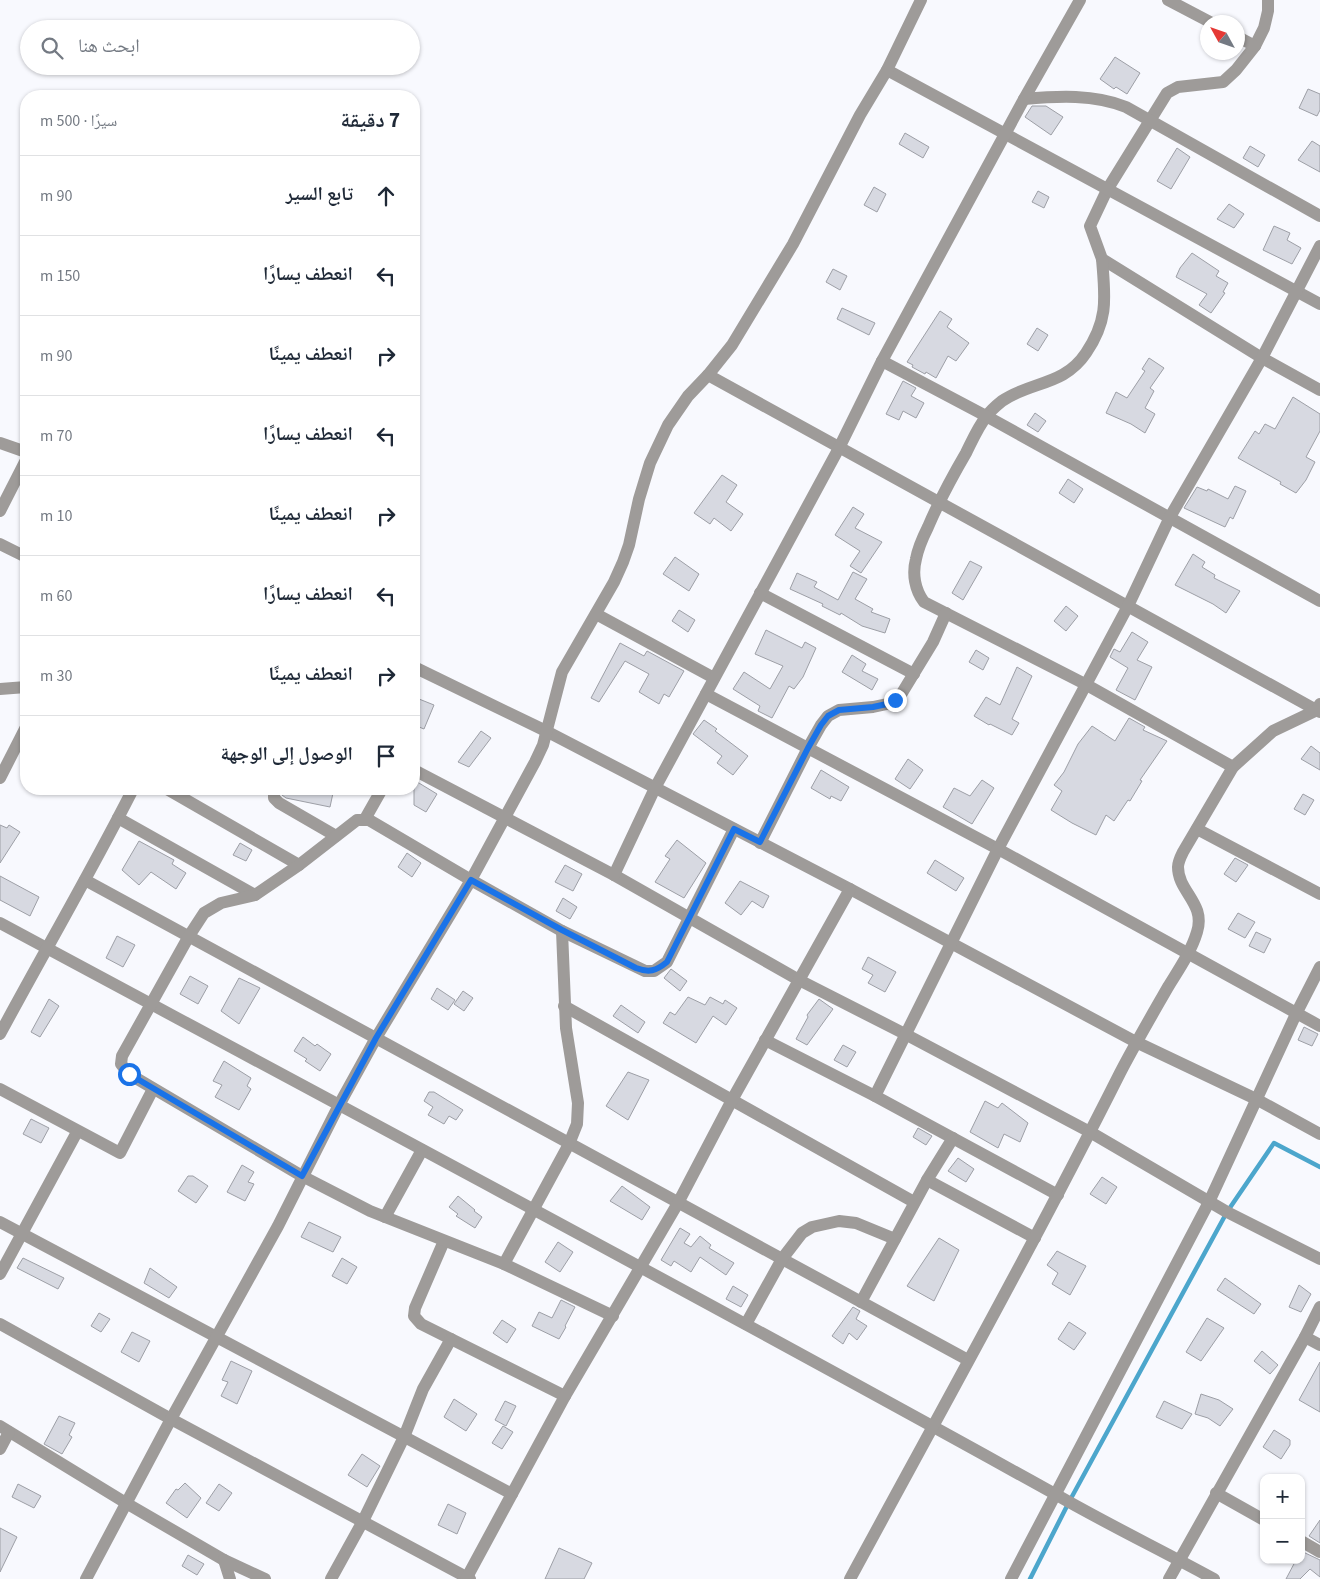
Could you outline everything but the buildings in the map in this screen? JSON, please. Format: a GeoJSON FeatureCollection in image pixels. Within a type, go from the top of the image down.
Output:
{"type":"FeatureCollection","features":[{"type":"Feature","properties":{"kind":"street"},"geometry":{"type":"LineString","coordinates":[[86,1579],[171,1419],[278,1226],[339,1105],[376,1038],[471,880],[535,762],[543,745],[562,672],[614,582],[626,554],[639,499],[654,455],[673,418],[688,396],[732,345],[793,244],[860,115],[887,70],[921,0]]}},
{"type":"Feature","properties":{"kind":"street"},"geometry":{"type":"LineString","coordinates":[[614,875],[655,788],[839,448],[882,361],[1080,0]]}},
{"type":"Feature","properties":{"kind":"street"},"geometry":{"type":"LineString","coordinates":[[1168,0],[1200,17]]}},
{"type":"Feature","properties":{"kind":"street"},"geometry":{"type":"LineString","coordinates":[[1232,767],[1085,684],[924,602],[918,594],[915,578],[915,560],[938,503],[986,416],[1014,394],[1054,380],[1073,368],[1085,354],[1098,333],[1104,312],[1105,291],[1102,259],[1090,226],[1107,190],[1167,93],[1178,87],[1223,82],[1236,70],[1255,46],[1264,28],[1268,11],[1268,0]]}},
{"type":"Feature","properties":{"kind":"street"},"geometry":{"type":"LineString","coordinates":[[1245,41],[1255,46]]}},
{"type":"Feature","properties":{"kind":"street"},"geometry":{"type":"LineString","coordinates":[[887,70],[1320,304]]}},
{"type":"Feature","properties":{"kind":"street"},"geometry":{"type":"LineString","coordinates":[[1024,99],[1072,98],[1110,101],[1126,107],[1320,216]]}},
{"type":"Feature","properties":{"kind":"street"},"geometry":{"type":"LineString","coordinates":[[875,1096],[998,849],[1128,606],[1170,517],[1262,358],[1320,246]]}},
{"type":"Feature","properties":{"kind":"street"},"geometry":{"type":"LineString","coordinates":[[1102,259],[1262,358],[1320,390]]}},
{"type":"Feature","properties":{"kind":"street"},"geometry":{"type":"LineString","coordinates":[[882,361],[986,416],[1320,601]]}},
{"type":"Feature","properties":{"kind":"street"},"geometry":{"type":"LineString","coordinates":[[708,375],[938,503],[1319,709]]}},
{"type":"Feature","properties":{"kind":"street"},"geometry":{"type":"LineString","coordinates":[[0,443],[20,450]]}},
{"type":"Feature","properties":{"kind":"street"},"geometry":{"type":"LineString","coordinates":[[0,511],[20,472]]}},
{"type":"Feature","properties":{"kind":"street"},"geometry":{"type":"LineString","coordinates":[[0,544],[20,554]]}},
{"type":"Feature","properties":{"kind":"street"},"geometry":{"type":"LineString","coordinates":[[760,593],[914,674]]}},
{"type":"Feature","properties":{"kind":"street"},"geometry":{"type":"LineString","coordinates":[[760,842],[808,748],[828,716],[839,710],[887,704],[902,693],[933,642],[946,613]]}},
{"type":"Feature","properties":{"kind":"street"},"geometry":{"type":"LineString","coordinates":[[596,614],[714,678]]}},
{"type":"Feature","properties":{"kind":"street"},"geometry":{"type":"LineString","coordinates":[[420,671],[546,731],[850,889],[1136,1042],[1256,1099],[1320,1134]]}},
{"type":"Feature","properties":{"kind":"street"},"geometry":{"type":"LineString","coordinates":[[0,689],[20,687]]}},
{"type":"Feature","properties":{"kind":"street"},"geometry":{"type":"LineString","coordinates":[[706,694],[998,849],[1320,1026]]}},
{"type":"Feature","properties":{"kind":"street"},"geometry":{"type":"LineString","coordinates":[[850,1579],[1036,1238],[1136,1042],[1188,954],[1200,920],[1197,906],[1180,877],[1178,866],[1183,852],[1232,767],[1273,731],[1319,709]]}},
{"type":"Feature","properties":{"kind":"street"},"geometry":{"type":"LineString","coordinates":[[0,778],[20,739]]}},
{"type":"Feature","properties":{"kind":"street"},"geometry":{"type":"LineString","coordinates":[[420,773],[614,875],[799,980],[1090,1132],[1209,1202],[1320,1259]]}},
{"type":"Feature","properties":{"kind":"street"},"geometry":{"type":"LineString","coordinates":[[0,1034],[85,880],[129,795]]}},
{"type":"Feature","properties":{"kind":"street"},"geometry":{"type":"LineString","coordinates":[[177,795],[299,865]]}},
{"type":"Feature","properties":{"kind":"street"},"geometry":{"type":"LineString","coordinates":[[274,795],[274,798],[279,803],[336,836]]}},
{"type":"Feature","properties":{"kind":"street"},"geometry":{"type":"LineString","coordinates":[[365,819],[379,795]]}},
{"type":"Feature","properties":{"kind":"street"},"geometry":{"type":"LineString","coordinates":[[118,818],[255,895]]}},
{"type":"Feature","properties":{"kind":"street"},"geometry":{"type":"LineString","coordinates":[[614,1316],[504,1264],[385,1217],[302,1176],[129,1074],[121,1064],[125,1048],[204,913],[221,903],[255,895],[299,865],[357,820],[365,819],[562,930],[645,971],[654,971],[667,962],[734,829]]}},
{"type":"Feature","properties":{"kind":"street"},"geometry":{"type":"LineString","coordinates":[[1197,830],[1320,894]]}},
{"type":"Feature","properties":{"kind":"street"},"geometry":{"type":"LineString","coordinates":[[85,880],[968,1360]]}},
{"type":"Feature","properties":{"kind":"street"},"geometry":{"type":"LineString","coordinates":[[0,1324],[171,1419],[468,1578],[565,1396],[614,1316],[678,1203],[732,1100],[850,889]]}},
{"type":"Feature","properties":{"kind":"street"},"geometry":{"type":"LineString","coordinates":[[0,923],[533,1210],[641,1266],[1056,1495],[1214,1579]]}},
{"type":"Feature","properties":{"kind":"street"},"geometry":{"type":"LineString","coordinates":[[504,1264],[577,1124],[578,1103],[564,1006],[562,930]]}},
{"type":"Feature","properties":{"kind":"street"},"geometry":{"type":"LineString","coordinates":[[1011,1579],[1209,1202],[1296,1014],[1320,967]]}},
{"type":"Feature","properties":{"kind":"street"},"geometry":{"type":"LineString","coordinates":[[564,1006],[914,1202]]}},
{"type":"Feature","properties":{"kind":"street"},"geometry":{"type":"LineString","coordinates":[[765,1040],[875,1096],[1058,1195]]}},
{"type":"Feature","properties":{"kind":"street"},"geometry":{"type":"LineString","coordinates":[[0,1089],[120,1153],[154,1089]]}},
{"type":"Feature","properties":{"kind":"street"},"geometry":{"type":"LineString","coordinates":[[0,1274],[78,1132]]}},
{"type":"Feature","properties":{"kind":"street"},"geometry":{"type":"LineString","coordinates":[[861,1302],[926,1180],[953,1138]]}},
{"type":"Feature","properties":{"kind":"street"},"geometry":{"type":"LineString","coordinates":[[385,1217],[422,1150]]}},
{"type":"Feature","properties":{"kind":"street"},"geometry":{"type":"LineString","coordinates":[[926,1180],[1036,1238]]}},
{"type":"Feature","properties":{"kind":"street"},"geometry":{"type":"LineString","coordinates":[[0,1222],[216,1339],[512,1494]]}},
{"type":"Feature","properties":{"kind":"street"},"geometry":{"type":"LineString","coordinates":[[746,1324],[782,1259],[802,1233],[812,1227],[826,1222],[856,1223],[895,1239]]}},
{"type":"Feature","properties":{"kind":"street"},"geometry":{"type":"LineString","coordinates":[[444,1241],[415,1308],[414,1316],[421,1324],[565,1396]]}},
{"type":"Feature","properties":{"kind":"street"},"geometry":{"type":"LineString","coordinates":[[1169,1579],[1305,1337],[1320,1306]]}},
{"type":"Feature","properties":{"kind":"street"},"geometry":{"type":"LineString","coordinates":[[1305,1337],[1320,1345]]}},
{"type":"Feature","properties":{"kind":"street"},"geometry":{"type":"LineString","coordinates":[[331,1579],[363,1521],[404,1437],[423,1389],[452,1339]]}},
{"type":"Feature","properties":{"kind":"street"},"geometry":{"type":"LineString","coordinates":[[0,1449],[5,1429],[224,1560],[265,1579]]}},
{"type":"Feature","properties":{"kind":"street"},"geometry":{"type":"LineString","coordinates":[[1216,1493],[1262,1519]]}},
{"type":"Feature","properties":{"kind":"street"},"geometry":{"type":"LineString","coordinates":[[1305,1543],[1320,1552]]}},
{"type":"Feature","properties":{"kind":"street"},"geometry":{"type":"LineString","coordinates":[[224,1560],[230,1579]]}},
{"type":"Feature","properties":{"kind":"waterway"},"geometry":{"type":"LineString","coordinates":[[1030,1579],[1069,1502],[1227,1212],[1274,1143],[1320,1167]]}},
{"type":"Feature","properties":{"kind":"route"},"geometry":{"type":"LineString","coordinates":[[129,1074],[302,1176],[402,992],[471,880],[636,968],[654,971],[667,962],[734,829],[760,842],[808,748],[828,716],[839,710],[873,707],[895,700]]}}]}
